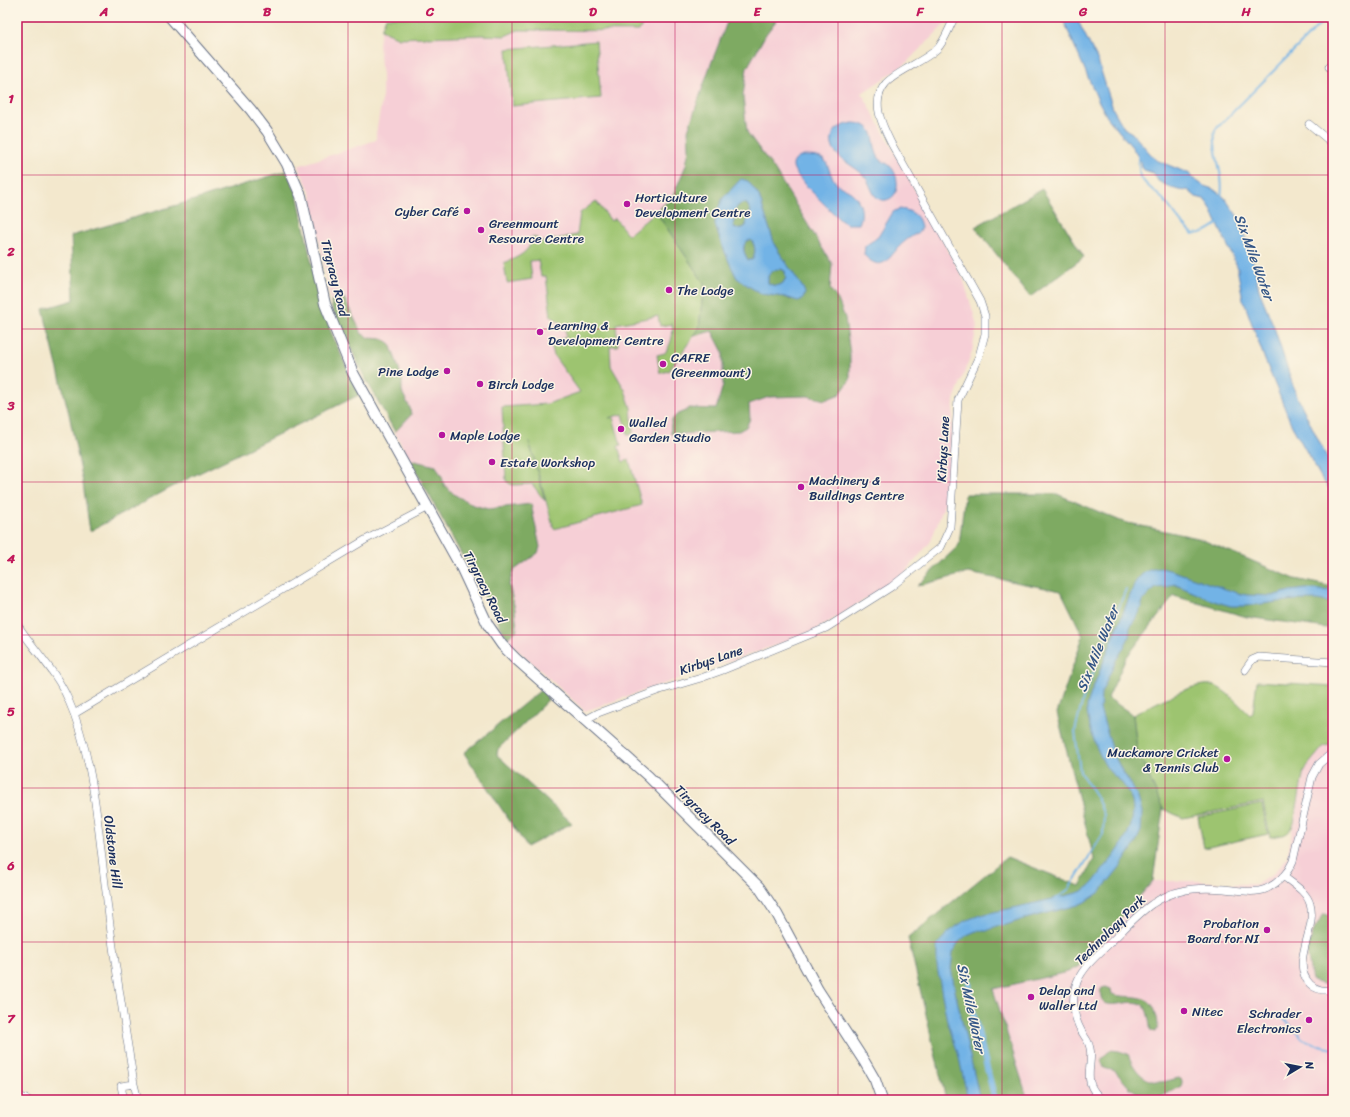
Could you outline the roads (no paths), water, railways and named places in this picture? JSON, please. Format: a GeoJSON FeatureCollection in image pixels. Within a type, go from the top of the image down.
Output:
{"type":"FeatureCollection","features":[{"type":"Feature","properties":{"kind":"street","name":"Tirgracy Road"},"geometry":{"type":"LineString","coordinates":[[170,17],[251,110],[267,131],[287,164],[301,196],[322,292],[335,331],[353,373],[469,582],[488,625],[502,645],[648,776],[759,887],[777,914],[822,996],[867,1067],[882,1100]]}},
{"type":"Feature","properties":{"kind":"street","name":"Kirbys Lane"},"geometry":{"type":"LineString","coordinates":[[585,720],[605,710],[657,691],[716,673],[826,628],[891,587],[941,547],[946,539],[950,527],[958,400],[983,345],[986,327],[985,316],[974,290],[888,136],[878,113],[878,102],[880,94],[886,83],[937,49],[955,17]]}},
{"type":"Feature","properties":{"kind":"street"},"geometry":{"type":"LineString","coordinates":[[1309,124],[1333,144]]}},
{"type":"Feature","properties":{"kind":"street"},"geometry":{"type":"LineString","coordinates":[[74,714],[365,540],[428,507]]}},
{"type":"Feature","properties":{"kind":"street","name":"Oldstone Hill"},"geometry":{"type":"LineString","coordinates":[[17,624],[55,677],[68,698],[74,714],[90,773],[112,943],[134,1084],[138,1100]]}},
{"type":"Feature","properties":{"kind":"street"},"geometry":{"type":"LineString","coordinates":[[1245,670],[1252,660],[1259,657],[1333,662]]}},
{"type":"Feature","properties":{"kind":"street","name":"Technology Park"},"geometry":{"type":"LineString","coordinates":[[1103,1100],[1095,1093],[1090,1082],[1088,1075],[1091,1055],[1089,1044],[1078,1025],[1074,1010],[1076,987],[1084,970],[1140,914],[1162,898],[1192,889],[1244,891],[1260,890],[1272,886],[1291,866],[1312,777],[1319,764],[1333,752]]}},
{"type":"Feature","properties":{"kind":"street"},"geometry":{"type":"LineString","coordinates":[[1283,876],[1305,895],[1311,905],[1312,917],[1303,958],[1305,976],[1310,984],[1317,989],[1328,991],[1333,990]]}},
{"type":"Feature","properties":{"kind":"street"},"geometry":{"type":"LineString","coordinates":[[124,1100],[121,1086],[134,1084]]}},
{"type":"Feature","properties":{"kind":"street"},"geometry":{"type":"LineString","coordinates":[[17,1095],[28,1100]]}},
{"type":"Feature","properties":{"kind":"water"},"geometry":{"type":"Polygon","coordinates":[[[1062,17],[1076,17],[1098,61],[1113,109],[1124,128],[1132,133],[1156,160],[1190,174],[1191,177],[1204,186],[1213,189],[1224,197],[1238,217],[1253,260],[1259,290],[1274,327],[1295,392],[1333,470],[1333,493],[1322,479],[1292,426],[1265,360],[1243,299],[1238,268],[1210,207],[1204,199],[1196,197],[1188,190],[1177,190],[1158,181],[1154,173],[1144,170],[1132,147],[1107,117],[1097,98],[1062,17]]]}},
{"type":"Feature","properties":{"kind":"water"},"geometry":{"type":"Polygon","coordinates":[[[853,123],[862,124],[871,131],[876,153],[882,161],[890,166],[894,171],[897,186],[894,195],[891,198],[881,200],[875,196],[861,172],[843,160],[834,150],[832,137],[835,131],[843,126],[853,123]]]}},
{"type":"Feature","properties":{"kind":"water"},"geometry":{"type":"Polygon","coordinates":[[[804,156],[813,156],[824,160],[836,183],[855,196],[861,207],[861,220],[859,224],[847,224],[840,220],[799,177],[793,164],[797,159],[804,156]]]}},
{"type":"Feature","properties":{"kind":"water"},"geometry":{"type":"Polygon","coordinates":[[[741,179],[748,181],[759,196],[775,246],[803,288],[805,293],[803,299],[798,301],[785,297],[762,294],[737,278],[720,240],[715,224],[716,213],[723,198],[741,179]],[[743,203],[735,210],[733,224],[735,229],[746,226],[747,219],[751,211],[747,204],[743,203]],[[751,240],[747,241],[744,246],[744,252],[748,260],[752,260],[755,247],[751,240]],[[781,269],[772,271],[768,276],[768,283],[776,286],[783,283],[786,278],[785,271],[781,269]]]}},
{"type":"Feature","properties":{"kind":"water"},"geometry":{"type":"Polygon","coordinates":[[[899,209],[912,212],[917,217],[921,225],[921,230],[905,241],[886,261],[877,264],[864,255],[865,246],[878,237],[893,212],[899,209]]]}},
{"type":"Feature","properties":{"kind":"water"},"geometry":{"type":"Polygon","coordinates":[[[1161,568],[1246,595],[1272,596],[1290,591],[1306,589],[1333,591],[1333,603],[1318,600],[1294,600],[1245,606],[1231,606],[1214,601],[1174,584],[1168,587],[1156,588],[1143,601],[1139,613],[1130,627],[1129,637],[1116,660],[1101,693],[1100,709],[1114,755],[1138,798],[1142,812],[1141,831],[1134,846],[1120,867],[1100,892],[1087,901],[1078,905],[1006,925],[996,926],[987,931],[976,931],[967,935],[958,943],[953,952],[951,968],[980,1100],[968,1100],[958,1053],[947,1021],[937,966],[937,945],[954,928],[972,918],[1085,890],[1096,880],[1123,843],[1131,826],[1133,816],[1131,798],[1127,790],[1110,772],[1102,759],[1091,732],[1087,705],[1135,583],[1140,576],[1146,572],[1152,569],[1161,568]]]}},
{"type":"Feature","properties":{"kind":"waterway"},"geometry":{"type":"LineString","coordinates":[[1221,197],[1222,188],[1215,147],[1215,130],[1327,17]]}},
{"type":"Feature","properties":{"kind":"waterway"},"geometry":{"type":"LineString","coordinates":[[1139,156],[1140,177],[1164,200],[1180,221],[1193,234],[1204,232],[1219,223]]}},
{"type":"Feature","properties":{"kind":"waterway","name":"Six Mile Water"},"geometry":{"type":"LineString","coordinates":[[1056,899],[1069,889],[1103,834],[1104,815],[1097,798],[1080,772],[1075,731],[1083,699],[1126,589]]}},
{"type":"Feature","properties":{"kind":"waterway","name":"Six Mile Water"},"geometry":{"type":"LineString","coordinates":[[969,981],[970,1000],[995,1100]]}},
{"type":"Feature","properties":{"kind":"waterway"},"geometry":{"type":"LineString","coordinates":[[1283,1018],[1303,1039],[1320,1046],[1333,1049]]}},
{"type":"Feature","properties":{"kind":"place","name":"Horticulture Development Centre"},"geometry":{"type":"Point","coordinates":[627,204]}},
{"type":"Feature","properties":{"kind":"place","name":"Cyber Café"},"geometry":{"type":"Point","coordinates":[467,211]}},
{"type":"Feature","properties":{"kind":"place","name":"Greenmount Resource Centre"},"geometry":{"type":"Point","coordinates":[481,230]}},
{"type":"Feature","properties":{"kind":"place","name":"The Lodge"},"geometry":{"type":"Point","coordinates":[669,290]}},
{"type":"Feature","properties":{"kind":"place","name":"Learning & Development Centre"},"geometry":{"type":"Point","coordinates":[540,332]}},
{"type":"Feature","properties":{"kind":"place","name":"CAFRE (Greenmount)"},"geometry":{"type":"Point","coordinates":[663,364]}},
{"type":"Feature","properties":{"kind":"place","name":"Pine Lodge"},"geometry":{"type":"Point","coordinates":[447,371]}},
{"type":"Feature","properties":{"kind":"place","name":"Birch Lodge"},"geometry":{"type":"Point","coordinates":[480,384]}},
{"type":"Feature","properties":{"kind":"place","name":"Walled Garden Studio"},"geometry":{"type":"Point","coordinates":[621,429]}},
{"type":"Feature","properties":{"kind":"place","name":"Maple Lodge"},"geometry":{"type":"Point","coordinates":[442,435]}},
{"type":"Feature","properties":{"kind":"place","name":"Estate Workshop"},"geometry":{"type":"Point","coordinates":[492,462]}},
{"type":"Feature","properties":{"kind":"place","name":"Machinery & Buildings Centre"},"geometry":{"type":"Point","coordinates":[801,487]}},
{"type":"Feature","properties":{"kind":"place","name":"Muckamore Cricket & Tennis Club"},"geometry":{"type":"Point","coordinates":[1227,759]}},
{"type":"Feature","properties":{"kind":"place","name":"Probation Board for NI"},"geometry":{"type":"Point","coordinates":[1267,930]}},
{"type":"Feature","properties":{"kind":"place","name":"Delap and Waller Ltd"},"geometry":{"type":"Point","coordinates":[1031,997]}},
{"type":"Feature","properties":{"kind":"place","name":"Nitec"},"geometry":{"type":"Point","coordinates":[1184,1011]}},
{"type":"Feature","properties":{"kind":"place","name":"Schrader Electronics"},"geometry":{"type":"Point","coordinates":[1309,1020]}}]}
